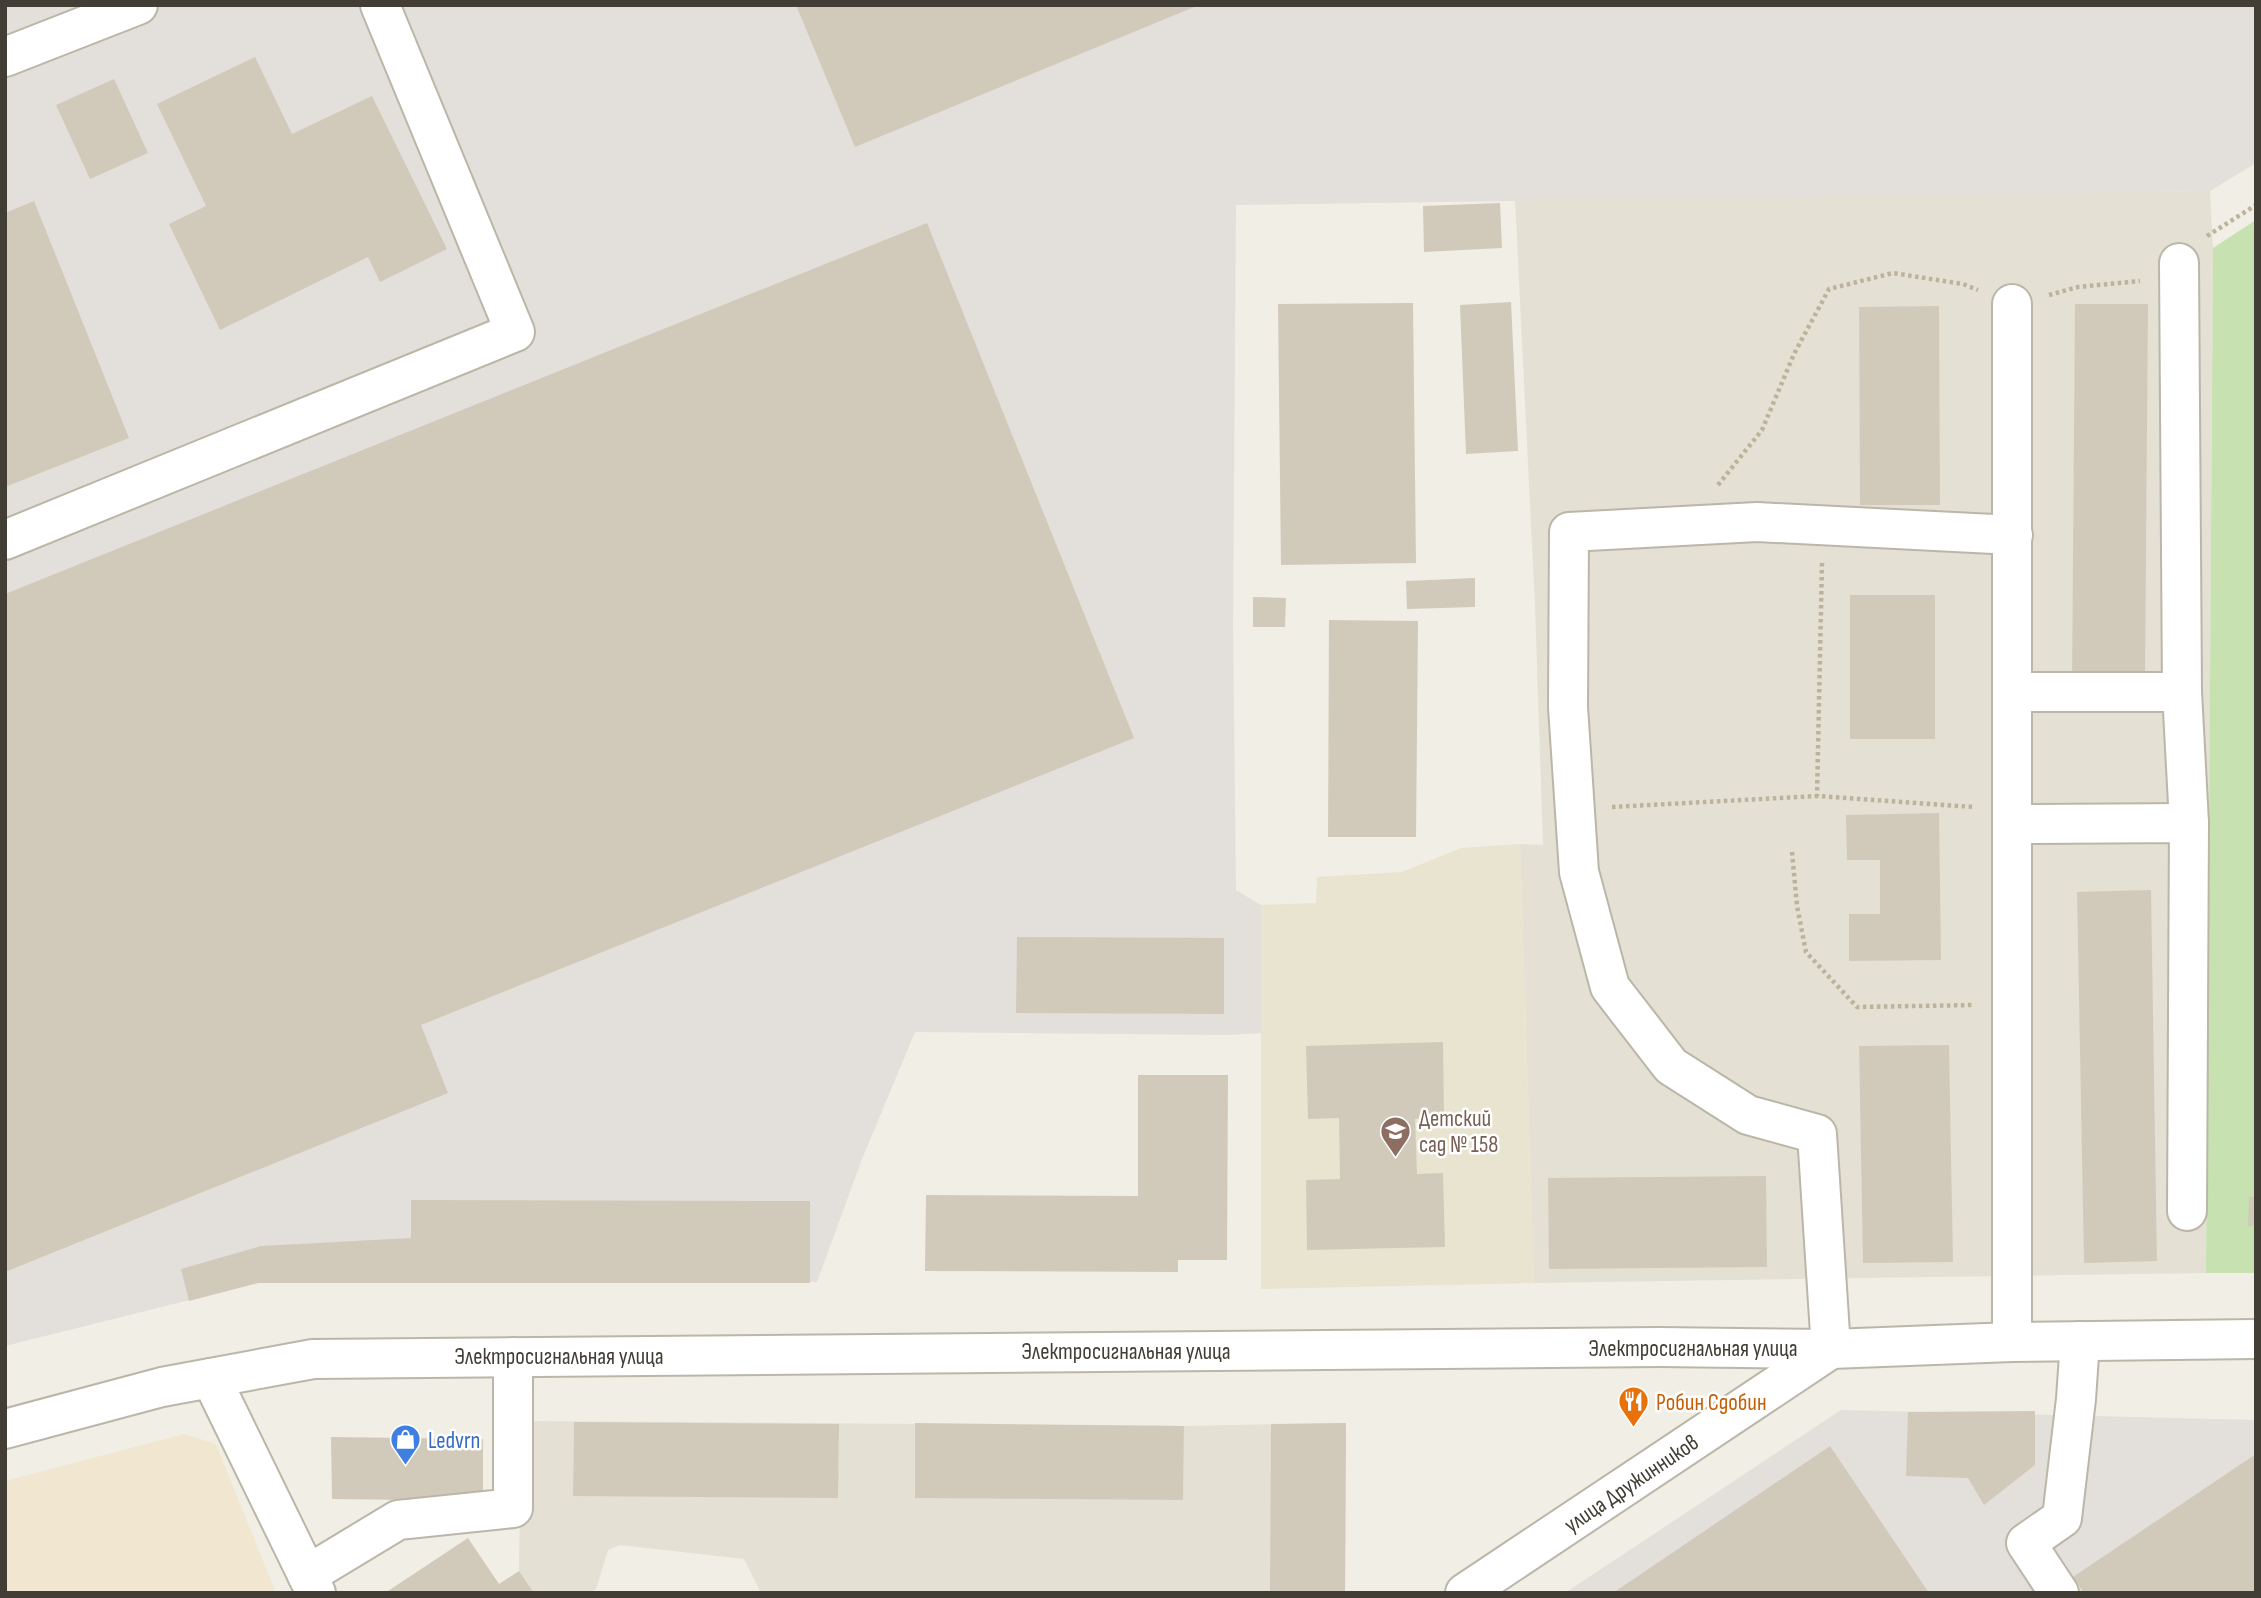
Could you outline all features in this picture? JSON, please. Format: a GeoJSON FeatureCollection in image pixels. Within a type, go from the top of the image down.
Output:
{"type":"FeatureCollection","features":[{"type":"Feature","properties":{"kind":"street"},"geometry":{"type":"LineString","coordinates":[[5,57],[138,5]]}},
{"type":"Feature","properties":{"kind":"street"},"geometry":{"type":"LineString","coordinates":[[5,540],[515,332],[380,5]]}},
{"type":"Feature","properties":{"kind":"street"},"geometry":{"type":"LineString","coordinates":[[2179,263],[2182,692],[2189,823],[2187,1211]]}},
{"type":"Feature","properties":{"kind":"street"},"geometry":{"type":"LineString","coordinates":[[2012,304],[2012,1342]]}},
{"type":"Feature","properties":{"kind":"street"},"geometry":{"type":"LineString","coordinates":[[1831,1349],[1817,1134],[1748,1115],[1671,1066],[1610,987],[1579,872],[1569,707],[1569,532],[1757,522],[2012,535]]}},
{"type":"Feature","properties":{"kind":"street"},"geometry":{"type":"LineString","coordinates":[[2013,692],[2182,692]]}},
{"type":"Feature","properties":{"kind":"street"},"geometry":{"type":"LineString","coordinates":[[2013,817],[2189,823]]}},
{"type":"Feature","properties":{"kind":"street","name":"Электросигнальная улица"},"geometry":{"type":"LineString","coordinates":[[5,1429],[162,1387],[313,1359],[1659,1347],[1831,1349],[2012,1342],[2256,1339]]}},
{"type":"Feature","properties":{"kind":"street"},"geometry":{"type":"LineString","coordinates":[[2059,1593],[2026,1543],[2062,1518],[2080,1341]]}},
{"type":"Feature","properties":{"kind":"street","name":"улица Дружинников"},"geometry":{"type":"LineString","coordinates":[[1465,1593],[1831,1349]]}},
{"type":"Feature","properties":{"kind":"street"},"geometry":{"type":"LineString","coordinates":[[211,1378],[312,1584],[398,1520],[513,1508],[513,1357]]}},
{"type":"Feature","properties":{"kind":"path"},"geometry":{"type":"LineString","coordinates":[[1712,493],[1762,430],[1794,354],[1829,289],[1893,273],[1963,284],[2012,304]]}},
{"type":"Feature","properties":{"kind":"path"},"geometry":{"type":"LineString","coordinates":[[1817,796],[1823,525]]}},
{"type":"Feature","properties":{"kind":"path"},"geometry":{"type":"LineString","coordinates":[[1575,809],[1817,796],[2013,817]]}},
{"type":"Feature","properties":{"kind":"path"},"geometry":{"type":"LineString","coordinates":[[1792,852],[1797,906],[1806,952],[1857,1007],[2014,1004]]}},
{"type":"Feature","properties":{"kind":"shaded area"},"geometry":{"type":"Polygon","coordinates":[[[5,5],[2256,5],[2256,163],[2210,191],[1236,205],[1233,626],[1236,890],[1261,905],[1261,1033],[915,1032],[862,1159],[817,1282],[258,1283],[5,1346],[5,5]]]}},
{"type":"Feature","properties":{"kind":"shaded area"},"geometry":{"type":"Polygon","coordinates":[[[2210,191],[2213,248],[2206,1273],[1534,1283],[1520,844],[1543,845],[1535,605],[1515,199],[2210,191]]]}},
{"type":"Feature","properties":{"kind":"shaded area","name":"Детский сад № 158"},"geometry":{"type":"Polygon","coordinates":[[[1520,844],[1534,1283],[1261,1289],[1261,905],[1316,903],[1317,877],[1402,872],[1461,848],[1520,844]]]}},
{"type":"Feature","properties":{"kind":"shaded area"},"geometry":{"type":"Polygon","coordinates":[[[1841,1410],[2256,1420],[2256,1593],[1565,1593],[1841,1410]]]}},
{"type":"Feature","properties":{"kind":"shaded area"},"geometry":{"type":"Polygon","coordinates":[[[521,1421],[1184,1426],[1346,1423],[1345,1593],[761,1593],[744,1559],[620,1545],[608,1550],[596,1589],[590,1593],[534,1593],[519,1571],[521,1421]]]}},
{"type":"Feature","properties":{"kind":"shaded area"},"geometry":{"type":"Polygon","coordinates":[[[184,1434],[216,1444],[276,1593],[5,1593],[5,1481],[184,1434]]]}},
{"type":"Feature","properties":{"kind":"green space"},"geometry":{"type":"Polygon","coordinates":[[[2256,220],[2256,1273],[2206,1273],[2213,248],[2256,220]]]}},
{"type":"Feature","properties":{"kind":"building"},"geometry":{"type":"Polygon","coordinates":[[[796,5],[1199,5],[855,147],[796,5]]]}},
{"type":"Feature","properties":{"kind":"building"},"geometry":{"type":"Polygon","coordinates":[[[255,57],[292,134],[372,96],[447,249],[380,282],[368,257],[220,330],[169,224],[206,206],[157,104],[255,57]]]}},
{"type":"Feature","properties":{"kind":"building"},"geometry":{"type":"Polygon","coordinates":[[[114,79],[148,153],[90,179],[56,105],[114,79]]]}},
{"type":"Feature","properties":{"kind":"building"},"geometry":{"type":"Polygon","coordinates":[[[34,201],[129,438],[5,487],[5,213],[34,201]]]}},
{"type":"Feature","properties":{"kind":"building"},"geometry":{"type":"Polygon","coordinates":[[[1500,203],[1502,248],[1424,252],[1423,206],[1500,203]]]}},
{"type":"Feature","properties":{"kind":"building"},"geometry":{"type":"Polygon","coordinates":[[[927,223],[1134,738],[421,1025],[448,1093],[5,1272],[5,594],[927,223]]]}},
{"type":"Feature","properties":{"kind":"building"},"geometry":{"type":"Polygon","coordinates":[[[1511,302],[1518,451],[1466,454],[1460,305],[1511,302]]]}},
{"type":"Feature","properties":{"kind":"building"},"geometry":{"type":"Polygon","coordinates":[[[1413,303],[1416,563],[1281,565],[1278,304],[1413,303]]]}},
{"type":"Feature","properties":{"kind":"building"},"geometry":{"type":"Polygon","coordinates":[[[2075,304],[2148,304],[2145,682],[2072,682],[2075,304]]]}},
{"type":"Feature","properties":{"kind":"building"},"geometry":{"type":"Polygon","coordinates":[[[1939,306],[1940,505],[1860,505],[1859,307],[1939,306]]]}},
{"type":"Feature","properties":{"kind":"building"},"geometry":{"type":"Polygon","coordinates":[[[1475,578],[1475,607],[1407,609],[1406,581],[1475,578]]]}},
{"type":"Feature","properties":{"kind":"building"},"geometry":{"type":"Polygon","coordinates":[[[1850,595],[1935,595],[1935,739],[1850,739],[1850,595]]]}},
{"type":"Feature","properties":{"kind":"building"},"geometry":{"type":"Polygon","coordinates":[[[1253,597],[1286,598],[1285,627],[1253,627],[1253,597]]]}},
{"type":"Feature","properties":{"kind":"building"},"geometry":{"type":"Polygon","coordinates":[[[1329,620],[1418,621],[1416,837],[1328,837],[1329,620]]]}},
{"type":"Feature","properties":{"kind":"building"},"geometry":{"type":"Polygon","coordinates":[[[1939,813],[1941,960],[1849,961],[1849,914],[1880,914],[1880,860],[1847,860],[1846,815],[1939,813]]]}},
{"type":"Feature","properties":{"kind":"building"},"geometry":{"type":"Polygon","coordinates":[[[2151,890],[2157,1261],[2084,1263],[2077,892],[2151,890]]]}},
{"type":"Feature","properties":{"kind":"building"},"geometry":{"type":"Polygon","coordinates":[[[1017,937],[1224,938],[1224,1014],[1016,1013],[1017,937]]]}},
{"type":"Feature","properties":{"kind":"building"},"geometry":{"type":"Polygon","coordinates":[[[1443,1042],[1444,1118],[1415,1119],[1417,1174],[1443,1173],[1445,1247],[1307,1250],[1306,1180],[1340,1179],[1339,1118],[1308,1119],[1306,1046],[1443,1042]]]}},
{"type":"Feature","properties":{"kind":"building"},"geometry":{"type":"Polygon","coordinates":[[[1949,1045],[1953,1262],[1863,1263],[1859,1046],[1949,1045]]]}},
{"type":"Feature","properties":{"kind":"building"},"geometry":{"type":"Polygon","coordinates":[[[1138,1075],[1228,1075],[1227,1260],[1178,1260],[1178,1272],[925,1271],[926,1195],[1138,1196],[1138,1075]]]}},
{"type":"Feature","properties":{"kind":"building"},"geometry":{"type":"Polygon","coordinates":[[[1766,1176],[1767,1267],[1549,1269],[1548,1178],[1766,1176]]]}},
{"type":"Feature","properties":{"kind":"building"},"geometry":{"type":"Polygon","coordinates":[[[2249,1197],[2256,1197],[2256,1226],[2248,1226],[2249,1197]]]}},
{"type":"Feature","properties":{"kind":"building"},"geometry":{"type":"Polygon","coordinates":[[[411,1200],[810,1201],[810,1283],[258,1283],[189,1301],[181,1269],[261,1246],[411,1238],[411,1200]]]}},
{"type":"Feature","properties":{"kind":"building"},"geometry":{"type":"Polygon","coordinates":[[[2035,1411],[2035,1465],[1984,1505],[1968,1478],[1906,1476],[1908,1412],[2035,1411]]]}},
{"type":"Feature","properties":{"kind":"building"},"geometry":{"type":"Polygon","coordinates":[[[574,1422],[839,1424],[838,1498],[573,1496],[574,1422]]]}},
{"type":"Feature","properties":{"kind":"building"},"geometry":{"type":"Polygon","coordinates":[[[915,1423],[1184,1426],[1183,1500],[915,1498],[915,1423]]]}},
{"type":"Feature","properties":{"kind":"building"},"geometry":{"type":"Polygon","coordinates":[[[1346,1423],[1345,1593],[1270,1593],[1271,1424],[1346,1423]]]}},
{"type":"Feature","properties":{"kind":"building"},"geometry":{"type":"Polygon","coordinates":[[[331,1437],[483,1439],[483,1501],[332,1499],[331,1437]]]}},
{"type":"Feature","properties":{"kind":"building"},"geometry":{"type":"Polygon","coordinates":[[[1830,1446],[1929,1593],[1613,1593],[1830,1446]]]}},
{"type":"Feature","properties":{"kind":"building"},"geometry":{"type":"Polygon","coordinates":[[[2256,1454],[2256,1593],[2084,1593],[2073,1577],[2256,1454]]]}},
{"type":"Feature","properties":{"kind":"building"},"geometry":{"type":"Polygon","coordinates":[[[468,1538],[499,1584],[519,1571],[534,1593],[385,1593],[468,1538]]]}},
{"type":"Feature","properties":{"kind":"place","name":"Детский сад № 158"},"geometry":{"type":"Point","coordinates":[1396,1158]}},
{"type":"Feature","properties":{"kind":"place","name":"Робин Сдобин"},"geometry":{"type":"Point","coordinates":[1633,1429]}},
{"type":"Feature","properties":{"kind":"place","name":"Ledvrn"},"geometry":{"type":"Point","coordinates":[405,1467]}}]}
